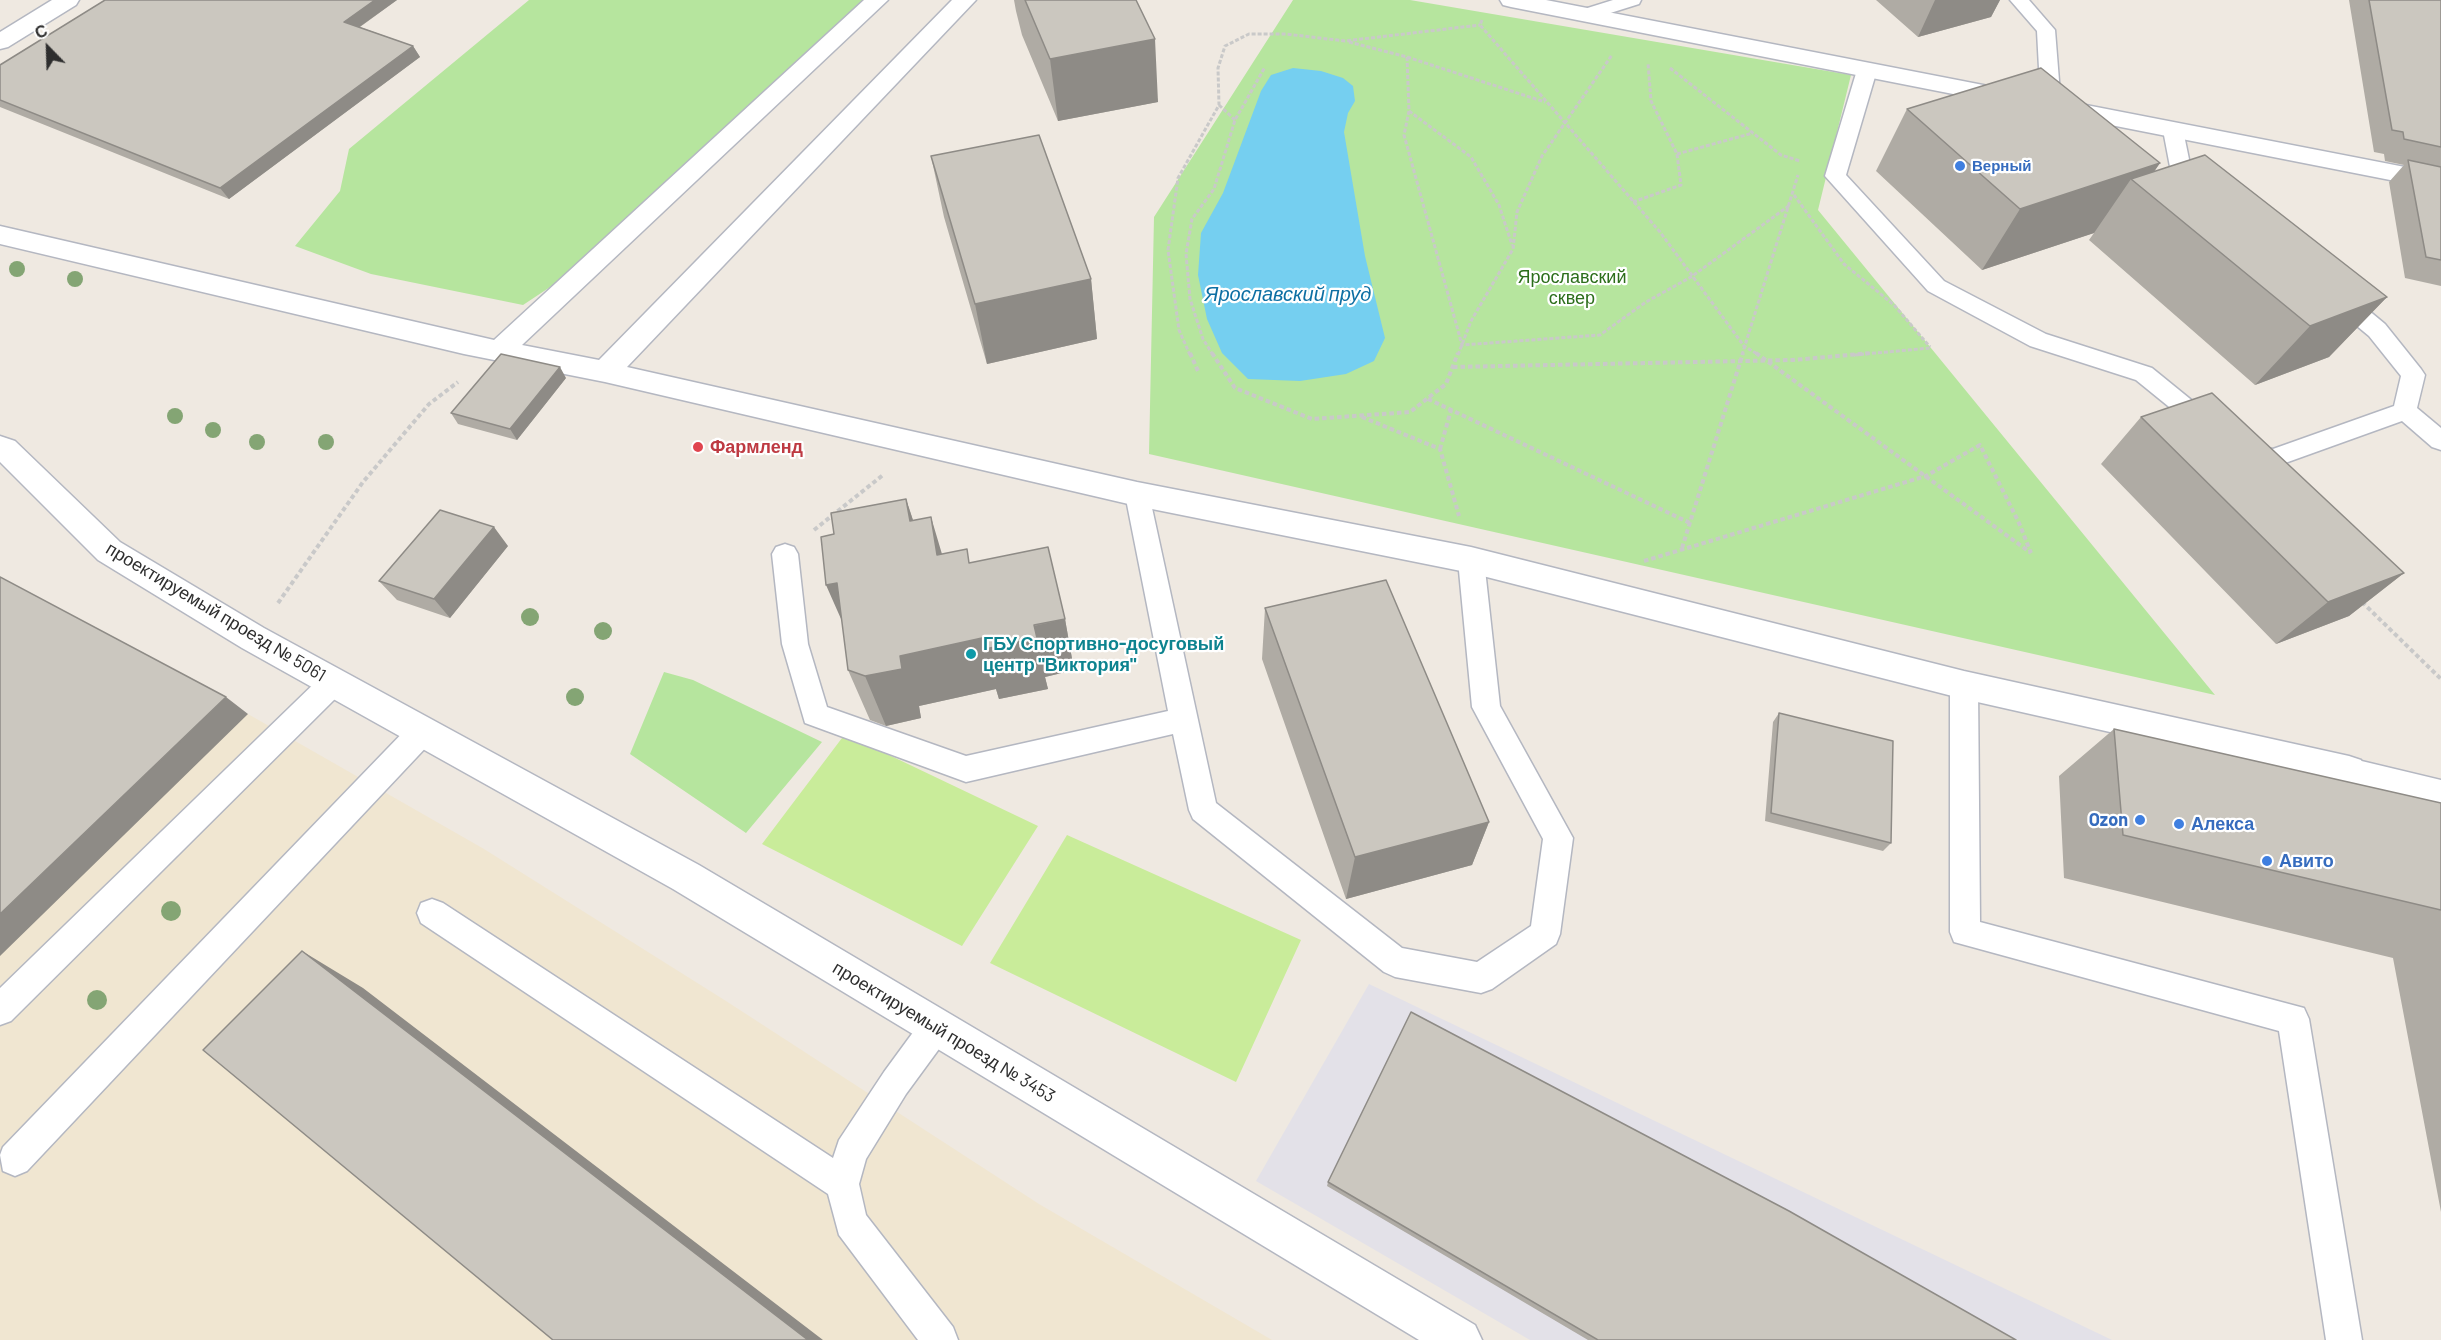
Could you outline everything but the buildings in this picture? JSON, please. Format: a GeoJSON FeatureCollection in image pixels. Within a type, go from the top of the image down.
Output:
{"type":"FeatureCollection","features":[{"type":"Feature","properties":{"kind":"street"},"geometry":{"type":"LineString","coordinates":[[0,42],[68,0]]}},
{"type":"Feature","properties":{"kind":"street"},"geometry":{"type":"LineString","coordinates":[[499,351],[878,0]]}},
{"type":"Feature","properties":{"kind":"street"},"geometry":{"type":"LineString","coordinates":[[605,372],[964,0]]}},
{"type":"Feature","properties":{"kind":"street"},"geometry":{"type":"LineString","coordinates":[[1511,0],[1585,15],[1631,12],[1867,70],[2441,182]]}},
{"type":"Feature","properties":{"kind":"street"},"geometry":{"type":"LineString","coordinates":[[0,235],[499,351],[605,372],[1137,494],[1471,560],[1964,685],[2349,771]]}},
{"type":"Feature","properties":{"kind":"street","name":"проектируемый проезд № 5061"},"geometry":{"type":"LineString","coordinates":[[0,447],[6,449],[109,551],[253,638],[423,731]]}},
{"type":"Feature","properties":{"kind":"street","name":"проектируемый проезд № 3453"},"geometry":{"type":"LineString","coordinates":[[423,731],[686,877],[1460,1340]]}},
{"type":"Feature","properties":{"kind":"lane"},"geometry":{"type":"LineString","coordinates":[[2019,0],[2046,30],[2050,106]]}},
{"type":"Feature","properties":{"kind":"lane"},"geometry":{"type":"LineString","coordinates":[[1867,70],[1835,176],[1936,286],[2038,340],[2144,374],[2241,452],[2274,458],[2405,411]]}},
{"type":"Feature","properties":{"kind":"lane"},"geometry":{"type":"LineString","coordinates":[[2173,130],[2181,172],[2217,200]]}},
{"type":"Feature","properties":{"kind":"lane"},"geometry":{"type":"LineString","coordinates":[[2324,287],[2377,330],[2413,375],[2405,411]]}},
{"type":"Feature","properties":{"kind":"lane"},"geometry":{"type":"LineString","coordinates":[[2405,411],[2441,441]]}},
{"type":"Feature","properties":{"kind":"lane"},"geometry":{"type":"LineString","coordinates":[[1137,494],[1203,810],[1395,962],[1481,978],[1545,934],[1558,838],[1486,706],[1471,560]]}},
{"type":"Feature","properties":{"kind":"lane"},"geometry":{"type":"LineString","coordinates":[[785,554],[795,644],[815,715],[966,769],[1184,718]]}},
{"type":"Feature","properties":{"kind":"lane"},"geometry":{"type":"LineString","coordinates":[[0,1010],[334,682]]}},
{"type":"Feature","properties":{"kind":"lane"},"geometry":{"type":"LineString","coordinates":[[1964,685],[1965,932],[2293,1019],[2344,1340]]}},
{"type":"Feature","properties":{"kind":"lane"},"geometry":{"type":"LineString","coordinates":[[15,1159],[423,731]]}},
{"type":"Feature","properties":{"kind":"lane"},"geometry":{"type":"LineString","coordinates":[[2349,771],[2441,793]]}},
{"type":"Feature","properties":{"kind":"lane"},"geometry":{"type":"LineString","coordinates":[[2349,771],[2382,804]]}},
{"type":"Feature","properties":{"kind":"lane"},"geometry":{"type":"LineString","coordinates":[[432,913],[842,1184]]}},
{"type":"Feature","properties":{"kind":"lane"},"geometry":{"type":"LineString","coordinates":[[936,1028],[895,1083],[851,1152],[842,1184],[851,1223],[940,1340]]}},
{"type":"Feature","properties":{"kind":"path"},"geometry":{"type":"LineString","coordinates":[[1265,67],[1235,120],[1214,189],[1192,219],[1186,254],[1190,299],[1203,339],[1236,388],[1312,419],[1410,412],[1446,384],[1472,321],[1513,249],[1517,212],[1542,156],[1599,77],[1631,12]]}},
{"type":"Feature","properties":{"kind":"path"},"geometry":{"type":"LineString","coordinates":[[1479,25],[1484,17]]}},
{"type":"Feature","properties":{"kind":"path"},"geometry":{"type":"LineString","coordinates":[[1345,41],[1479,25]]}},
{"type":"Feature","properties":{"kind":"path"},"geometry":{"type":"LineString","coordinates":[[1479,25],[1660,232],[1744,346],[1768,360],[1926,476],[2031,553],[2019,523],[1980,445],[1926,476],[1637,563]]}},
{"type":"Feature","properties":{"kind":"path"},"geometry":{"type":"LineString","coordinates":[[1198,371],[1179,330],[1168,250],[1178,178],[1220,105],[1218,68],[1225,46],[1249,34],[1286,34],[1345,41],[1407,57],[1545,102]]}},
{"type":"Feature","properties":{"kind":"path"},"geometry":{"type":"LineString","coordinates":[[1407,57],[1409,111],[1404,135],[1462,345]]}},
{"type":"Feature","properties":{"kind":"path"},"geometry":{"type":"LineString","coordinates":[[1633,201],[1681,186],[1677,154],[1651,101],[1648,60]]}},
{"type":"Feature","properties":{"kind":"path"},"geometry":{"type":"LineString","coordinates":[[1665,64],[1781,155],[1802,161],[1791,204],[1739,361],[1682,548]]}},
{"type":"Feature","properties":{"kind":"path"},"geometry":{"type":"LineString","coordinates":[[1220,105],[1235,120]]}},
{"type":"Feature","properties":{"kind":"path"},"geometry":{"type":"LineString","coordinates":[[1409,111],[1471,157],[1499,205],[1513,249]]}},
{"type":"Feature","properties":{"kind":"path"},"geometry":{"type":"LineString","coordinates":[[1677,154],[1753,133]]}},
{"type":"Feature","properties":{"kind":"path"},"geometry":{"type":"LineString","coordinates":[[1453,367],[1793,360],[1930,348],[1894,305],[1844,264],[1793,194]]}},
{"type":"Feature","properties":{"kind":"path"},"geometry":{"type":"LineString","coordinates":[[1462,345],[1600,335],[1646,302],[1691,277],[1791,204]]}},
{"type":"Feature","properties":{"kind":"path"},"geometry":{"type":"LineString","coordinates":[[253,638],[363,482],[429,404],[499,351]]}},
{"type":"Feature","properties":{"kind":"path"},"geometry":{"type":"LineString","coordinates":[[1428,399],[1690,523]]}},
{"type":"Feature","properties":{"kind":"path"},"geometry":{"type":"LineString","coordinates":[[1450,410],[1440,449],[1471,560]]}},
{"type":"Feature","properties":{"kind":"path"},"geometry":{"type":"LineString","coordinates":[[1359,416],[1440,449]]}},
{"type":"Feature","properties":{"kind":"path"},"geometry":{"type":"LineString","coordinates":[[785,554],[921,444]]}},
{"type":"Feature","properties":{"kind":"path"},"geometry":{"type":"LineString","coordinates":[[2357,597],[2441,679]]}},
{"type":"Feature","properties":{"kind":"shaded area"},"geometry":{"type":"Polygon","coordinates":[[[25,596],[248,714],[484,849],[726,1001],[1039,1204],[1272,1340],[0,1340],[0,617],[25,596]]]}},
{"type":"Feature","properties":{"kind":"shaded area"},"geometry":{"type":"Polygon","coordinates":[[[1369,984],[2112,1340],[1530,1340],[1256,1181],[1369,984]]]}},
{"type":"Feature","properties":{"kind":"green space"},"geometry":{"type":"Polygon","coordinates":[[[529,0],[871,0],[594,258],[523,305],[371,274],[295,246],[340,191],[349,149],[529,0]]]}},
{"type":"Feature","properties":{"kind":"green space","name":"Ярославский сквер"},"geometry":{"type":"Polygon","coordinates":[[[1293,0],[1410,0],[1851,75],[1818,210],[2215,695],[1149,454],[1154,217],[1293,0]]]}},
{"type":"Feature","properties":{"kind":"green space"},"geometry":{"type":"Polygon","coordinates":[[[664,672],[693,680],[822,742],[746,833],[630,754],[664,672]]]}},
{"type":"Feature","properties":{"kind":"green space"},"geometry":{"type":"Polygon","coordinates":[[[845,734],[1038,826],[962,946],[762,844],[845,734]]]}},
{"type":"Feature","properties":{"kind":"green space"},"geometry":{"type":"Polygon","coordinates":[[[1067,835],[1301,940],[1236,1082],[990,963],[1067,835]]]}},
{"type":"Feature","properties":{"kind":"water","name":"Ярославский пруд"},"geometry":{"type":"Polygon","coordinates":[[[1293,68],[1321,71],[1343,78],[1353,86],[1355,101],[1348,113],[1344,132],[1365,256],[1385,338],[1374,361],[1346,374],[1300,381],[1248,379],[1222,353],[1207,319],[1198,275],[1201,233],[1223,193],[1261,91],[1271,75],[1293,68]]]}},
{"type":"Feature","properties":{"kind":"place","name":"Верный"},"geometry":{"type":"Point","coordinates":[1960,166]}},
{"type":"Feature","properties":{"kind":"place","name":"Фармленд"},"geometry":{"type":"Point","coordinates":[698,447]}},
{"type":"Feature","properties":{"kind":"place","name":"ГБУ Спортивно-досуговый центр \"Виктория\""},"geometry":{"type":"Point","coordinates":[971,654]}},
{"type":"Feature","properties":{"kind":"place","name":"Ozon"},"geometry":{"type":"Point","coordinates":[2140,820]}},
{"type":"Feature","properties":{"kind":"place","name":"Алекса"},"geometry":{"type":"Point","coordinates":[2179,824]}},
{"type":"Feature","properties":{"kind":"place","name":"Авито"},"geometry":{"type":"Point","coordinates":[2267,861]}}]}
